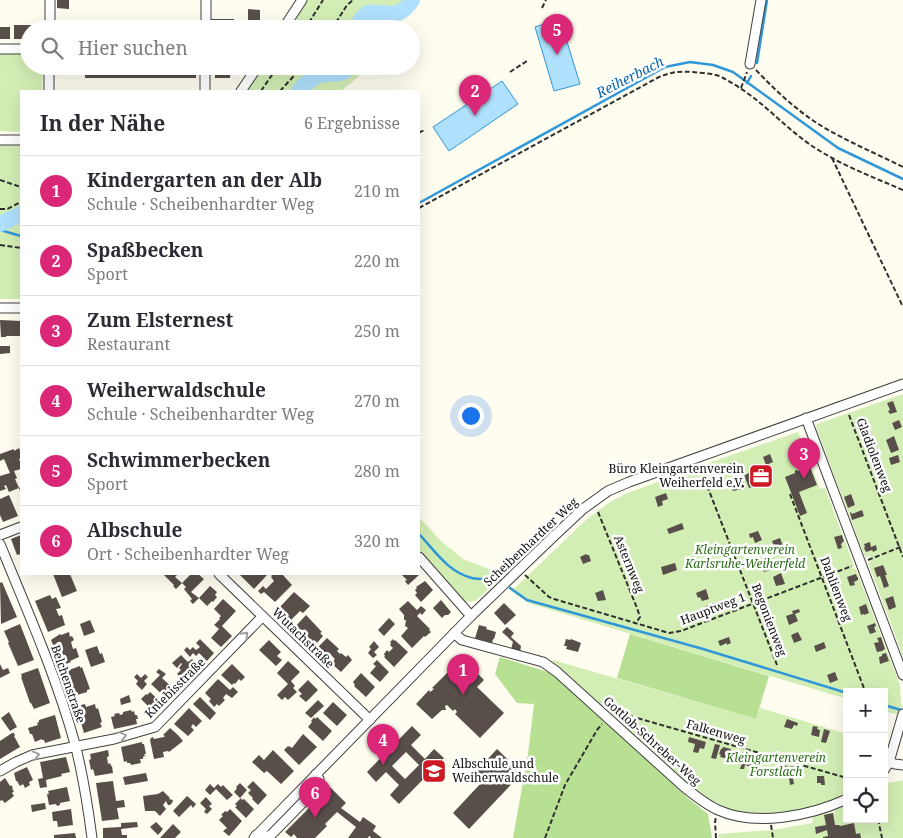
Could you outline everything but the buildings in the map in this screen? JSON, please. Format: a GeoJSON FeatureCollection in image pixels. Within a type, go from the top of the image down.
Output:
{"type":"FeatureCollection","features":[{"type":"Feature","properties":{"kind":"street"},"geometry":{"type":"LineString","coordinates":[[50,0],[50,20]]}},
{"type":"Feature","properties":{"kind":"street"},"geometry":{"type":"LineString","coordinates":[[206,0],[206,20]]}},
{"type":"Feature","properties":{"kind":"street"},"geometry":{"type":"LineString","coordinates":[[289,20],[302,0]]}},
{"type":"Feature","properties":{"kind":"street"},"geometry":{"type":"LineString","coordinates":[[750,64],[761,0]]}},
{"type":"Feature","properties":{"kind":"street"},"geometry":{"type":"LineString","coordinates":[[0,49],[20,49]]}},
{"type":"Feature","properties":{"kind":"street"},"geometry":{"type":"LineString","coordinates":[[49,75],[49,90]]}},
{"type":"Feature","properties":{"kind":"street"},"geometry":{"type":"LineString","coordinates":[[205,75],[205,90]]}},
{"type":"Feature","properties":{"kind":"street"},"geometry":{"type":"LineString","coordinates":[[242,90],[252,75]]}},
{"type":"Feature","properties":{"kind":"street"},"geometry":{"type":"LineString","coordinates":[[0,140],[20,140]]}},
{"type":"Feature","properties":{"kind":"street"},"geometry":{"type":"LineString","coordinates":[[0,308],[20,308]]}},
{"type":"Feature","properties":{"kind":"street","name":"Scheibenhardter Weg"},"geometry":{"type":"LineString","coordinates":[[255,837],[471,616],[577,515],[608,491],[628,482],[903,384]]}},
{"type":"Feature","properties":{"kind":"street"},"geometry":{"type":"LineString","coordinates":[[806,418],[903,675]]}},
{"type":"Feature","properties":{"kind":"street"},"geometry":{"type":"LineString","coordinates":[[0,535],[20,527]]}},
{"type":"Feature","properties":{"kind":"street","name":"Belchenstraße"},"geometry":{"type":"LineString","coordinates":[[0,544],[42,645],[62,700],[76,746],[84,782],[92,838]]}},
{"type":"Feature","properties":{"kind":"street"},"geometry":{"type":"LineString","coordinates":[[420,558],[471,616]]}},
{"type":"Feature","properties":{"kind":"street","name":"Wutachstraße"},"geometry":{"type":"LineString","coordinates":[[220,575],[370,720]]}},
{"type":"Feature","properties":{"kind":"street","name":"Kniebisstraße"},"geometry":{"type":"LineString","coordinates":[[0,770],[32,755],[114,739],[155,727],[262,616]]}},
{"type":"Feature","properties":{"kind":"street","name":"Gottlob-Schreber-Weg"},"geometry":{"type":"LineString","coordinates":[[454,633],[462,640],[543,662],[608,714],[682,786],[704,803],[718,810],[731,815],[770,818],[816,811],[843,800]]}},
{"type":"Feature","properties":{"kind":"street"},"geometry":{"type":"LineString","coordinates":[[888,763],[903,714]]}},
{"type":"Feature","properties":{"kind":"street"},"geometry":{"type":"LineString","coordinates":[[888,766],[903,765]]}},
{"type":"Feature","properties":{"kind":"path"},"geometry":{"type":"LineString","coordinates":[[310,20],[322,0]]}},
{"type":"Feature","properties":{"kind":"path"},"geometry":{"type":"LineString","coordinates":[[338,20],[347,5],[353,0]]}},
{"type":"Feature","properties":{"kind":"path"},"geometry":{"type":"LineString","coordinates":[[542,8],[546,0]]}},
{"type":"Feature","properties":{"kind":"path"},"geometry":{"type":"LineString","coordinates":[[510,72],[526,61]]}},
{"type":"Feature","properties":{"kind":"path"},"geometry":{"type":"LineString","coordinates":[[750,64],[774,89],[806,116],[843,138],[903,167]]}},
{"type":"Feature","properties":{"kind":"path"},"geometry":{"type":"LineString","coordinates":[[420,207],[659,77],[671,72],[684,71],[719,76],[741,87],[796,135],[820,151],[903,190]]}},
{"type":"Feature","properties":{"kind":"path"},"geometry":{"type":"LineString","coordinates":[[262,90],[272,75]]}},
{"type":"Feature","properties":{"kind":"path"},"geometry":{"type":"LineString","coordinates":[[281,90],[295,75]]}},
{"type":"Feature","properties":{"kind":"path"},"geometry":{"type":"LineString","coordinates":[[741,87],[746,76]]}},
{"type":"Feature","properties":{"kind":"path"},"geometry":{"type":"LineString","coordinates":[[420,133],[425,131]]}},
{"type":"Feature","properties":{"kind":"path"},"geometry":{"type":"LineString","coordinates":[[832,158],[903,307]]}},
{"type":"Feature","properties":{"kind":"path"},"geometry":{"type":"LineString","coordinates":[[0,180],[20,187]]}},
{"type":"Feature","properties":{"kind":"path"},"geometry":{"type":"LineString","coordinates":[[0,209],[7,209],[20,202]]}},
{"type":"Feature","properties":{"kind":"path"},"geometry":{"type":"LineString","coordinates":[[0,245],[20,248]]}},
{"type":"Feature","properties":{"kind":"path"},"geometry":{"type":"LineString","coordinates":[[843,414],[852,410]]}},
{"type":"Feature","properties":{"kind":"path","name":"Gladiolenweg"},"geometry":{"type":"LineString","coordinates":[[849,415],[903,557]]}},
{"type":"Feature","properties":{"kind":"path","name":"Begonienweg"},"geometry":{"type":"LineString","coordinates":[[701,469],[777,665]]}},
{"type":"Feature","properties":{"kind":"path","name":"Dahlienweg"},"geometry":{"type":"LineString","coordinates":[[790,494],[864,688]]}},
{"type":"Feature","properties":{"kind":"path"},"geometry":{"type":"LineString","coordinates":[[593,512],[597,509]]}},
{"type":"Feature","properties":{"kind":"path","name":"Asternweg"},"geometry":{"type":"LineString","coordinates":[[598,512],[637,608],[640,617],[636,623]]}},
{"type":"Feature","properties":{"kind":"path"},"geometry":{"type":"LineString","coordinates":[[870,559],[903,546]]}},
{"type":"Feature","properties":{"kind":"path","name":"Hauptweg 1"},"geometry":{"type":"LineString","coordinates":[[527,578],[554,600],[669,633],[852,566]]}},
{"type":"Feature","properties":{"kind":"path"},"geometry":{"type":"LineString","coordinates":[[545,838],[565,785],[608,714]]}},
{"type":"Feature","properties":{"kind":"path","name":"Falkenweg"},"geometry":{"type":"LineString","coordinates":[[608,714],[843,777]]}},
{"type":"Feature","properties":{"kind":"path"},"geometry":{"type":"LineString","coordinates":[[716,838],[715,822],[718,810]]}},
{"type":"Feature","properties":{"kind":"path"},"geometry":{"type":"LineString","coordinates":[[879,823],[882,838]]}},
{"type":"Feature","properties":{"kind":"path"},"geometry":{"type":"LineString","coordinates":[[772,830],[774,838]]}},
{"type":"Feature","properties":{"kind":"green space"},"geometry":{"type":"Polygon","coordinates":[[[306,0],[417,0],[402,20],[293,20],[306,0]]]}},
{"type":"Feature","properties":{"kind":"green space"},"geometry":{"type":"Polygon","coordinates":[[[0,53],[20,54],[20,75],[43,75],[42,90],[20,90],[20,132],[0,131],[0,53]]]}},
{"type":"Feature","properties":{"kind":"green space"},"geometry":{"type":"Polygon","coordinates":[[[256,75],[360,75],[342,90],[246,90],[256,75]]]}},
{"type":"Feature","properties":{"kind":"green space"},"geometry":{"type":"Polygon","coordinates":[[[0,144],[20,145],[20,299],[0,299],[0,144]]]}},
{"type":"Feature","properties":{"kind":"green space"},"geometry":{"type":"Polygon","coordinates":[[[903,394],[903,656],[868,563],[871,561],[869,556],[865,557],[816,427],[817,424],[903,394]]]}},
{"type":"Feature","properties":{"kind":"green space","name":"Kleingartenverein Karlsruhe-Weiherfeld"},"geometry":{"type":"Polygon","coordinates":[[[798,432],[820,489],[825,488],[853,563],[853,568],[856,569],[900,685],[901,704],[903,705],[899,715],[888,712],[888,688],[843,688],[843,698],[528,603],[509,589],[511,587],[515,588],[587,519],[610,502],[625,494],[698,467],[700,469],[702,465],[798,432]]]}},
{"type":"Feature","properties":{"kind":"green space"},"geometry":{"type":"Polygon","coordinates":[[[420,518],[441,541],[463,559],[489,569],[504,568],[526,556],[475,601],[466,602],[420,553],[420,518]]]}},
{"type":"Feature","properties":{"kind":"green space"},"geometry":{"type":"Polygon","coordinates":[[[630,634],[769,676],[756,719],[617,678],[630,634]]]}},
{"type":"Feature","properties":{"kind":"green space"},"geometry":{"type":"Polygon","coordinates":[[[500,657],[548,672],[565,684],[689,799],[708,814],[712,838],[513,838],[528,754],[534,704],[517,703],[495,674],[500,657]]]}},
{"type":"Feature","properties":{"kind":"green space","name":"Kleingartenverein Forstlach"},"geometry":{"type":"Polygon","coordinates":[[[553,660],[756,719],[760,708],[843,733],[843,796],[815,808],[795,812],[760,815],[730,811],[696,792],[608,713],[609,708],[598,706],[552,663],[553,660]]]}},
{"type":"Feature","properties":{"kind":"green space","name":"Kleingartenverein Forstlach"},"geometry":{"type":"Polygon","coordinates":[[[903,780],[903,838],[719,838],[718,834],[772,830],[813,823],[812,815],[835,812],[836,808],[843,807],[843,823],[888,823],[888,783],[903,780]]]}},
{"type":"Feature","properties":{"kind":"water"},"geometry":{"type":"Polygon","coordinates":[[[560,19],[580,84],[554,91],[535,27],[560,19]]]}},
{"type":"Feature","properties":{"kind":"water"},"geometry":{"type":"Polygon","coordinates":[[[502,81],[518,104],[449,151],[433,127],[502,81]]]}},
{"type":"Feature","properties":{"kind":"waterway"},"geometry":{"type":"LineString","coordinates":[[361,20],[368,13],[391,14],[402,11],[412,0]]}},
{"type":"Feature","properties":{"kind":"waterway"},"geometry":{"type":"LineString","coordinates":[[757,63],[767,0]]}},
{"type":"Feature","properties":{"kind":"waterway","name":"Reiherbach"},"geometry":{"type":"LineString","coordinates":[[420,202],[665,67],[690,62],[713,65],[733,72],[838,148],[903,179]]}},
{"type":"Feature","properties":{"kind":"waterway"},"geometry":{"type":"LineString","coordinates":[[300,90],[319,75]]}},
{"type":"Feature","properties":{"kind":"waterway","name":"Reiherbach"},"geometry":{"type":"LineString","coordinates":[[747,83],[751,76]]}},
{"type":"Feature","properties":{"kind":"waterway"},"geometry":{"type":"LineString","coordinates":[[0,224],[20,214]]}},
{"type":"Feature","properties":{"kind":"waterway","name":"Reiherbach"},"geometry":{"type":"LineString","coordinates":[[0,230],[20,236]]}},
{"type":"Feature","properties":{"kind":"waterway"},"geometry":{"type":"LineString","coordinates":[[420,535],[442,560],[463,575],[479,579],[500,580]]}},
{"type":"Feature","properties":{"kind":"waterway"},"geometry":{"type":"LineString","coordinates":[[510,588],[527,600],[703,649],[843,692]]}},
{"type":"Feature","properties":{"kind":"waterway"},"geometry":{"type":"LineString","coordinates":[[888,706],[901,710]]}},
{"type":"Feature","properties":{"kind":"place","name":"Schwimmerbecken"},"geometry":{"type":"Point","coordinates":[557,55]}},
{"type":"Feature","properties":{"kind":"place","name":"Spaßbecken"},"geometry":{"type":"Point","coordinates":[475,116]}},
{"type":"Feature","properties":{"kind":"place","name":"Büro Kleingartenverein Weiherfeld e.V."},"geometry":{"type":"Point","coordinates":[761,476]}},
{"type":"Feature","properties":{"kind":"place","name":"Zum Elsternest"},"geometry":{"type":"Point","coordinates":[804,479]}},
{"type":"Feature","properties":{"kind":"place","name":"Kindergarten an der Alb"},"geometry":{"type":"Point","coordinates":[463,695]}},
{"type":"Feature","properties":{"kind":"place","name":"Weiherwaldschule"},"geometry":{"type":"Point","coordinates":[383,765]}},
{"type":"Feature","properties":{"kind":"place","name":"Albschule und Weiherwaldschule"},"geometry":{"type":"Point","coordinates":[434,771]}},
{"type":"Feature","properties":{"kind":"place","name":"Albschule"},"geometry":{"type":"Point","coordinates":[315,818]}}]}
